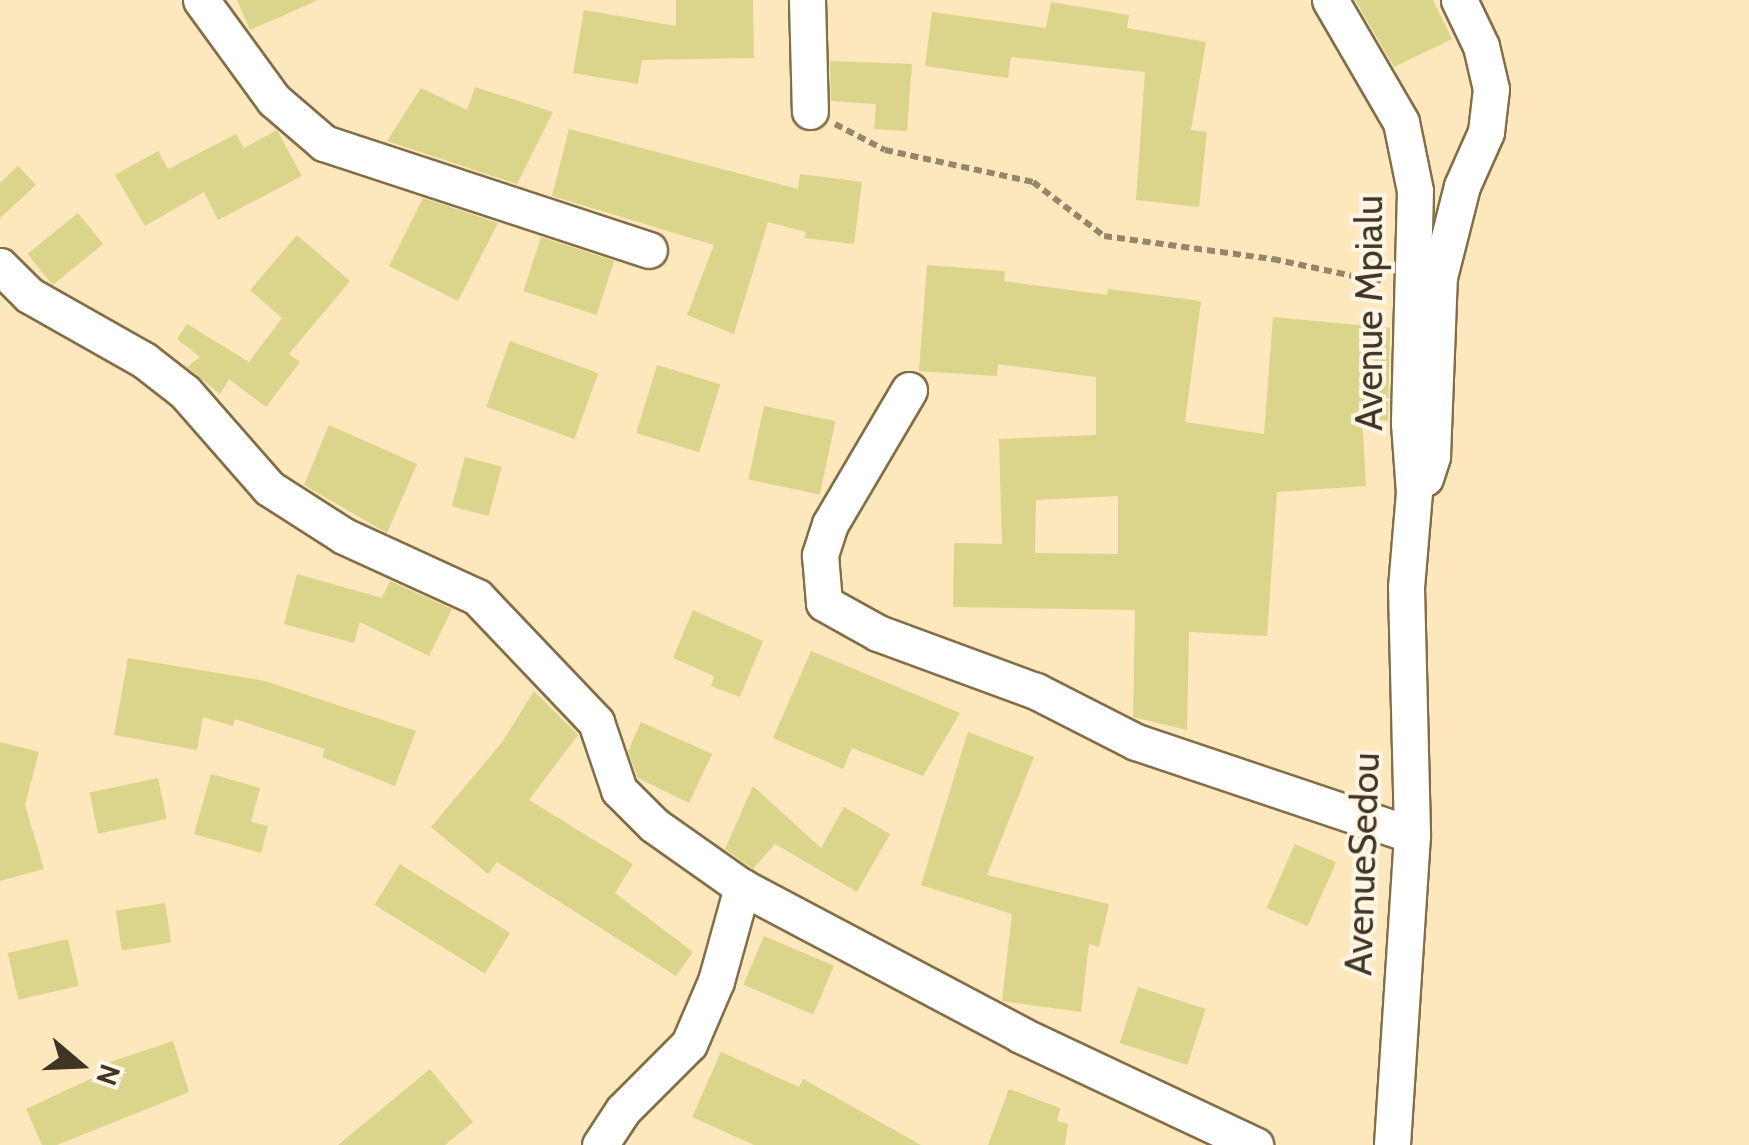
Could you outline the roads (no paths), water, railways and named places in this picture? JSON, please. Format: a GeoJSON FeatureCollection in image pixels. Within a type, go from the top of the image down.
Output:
{"type":"FeatureCollection","features":[{"type":"Feature","properties":{"kind":"street"},"geometry":{"type":"LineString","coordinates":[[201,0],[274,100],[324,143],[650,250]]}},
{"type":"Feature","properties":{"kind":"street"},"geometry":{"type":"LineString","coordinates":[[807,0],[810,110]]}},
{"type":"Feature","properties":{"kind":"street","name":"Avenue Mpialu"},"geometry":{"type":"LineString","coordinates":[[1330,0],[1401,122],[1415,191],[1416,289],[1408,423],[1414,492],[1406,587]]}},
{"type":"Feature","properties":{"kind":"street"},"geometry":{"type":"LineString","coordinates":[[1414,492],[1432,456],[1446,234],[1486,132],[1491,89],[1481,46],[1459,0]]}},
{"type":"Feature","properties":{"kind":"street"},"geometry":{"type":"LineString","coordinates":[[0,266],[29,295],[144,360],[185,392],[269,488],[344,536],[477,597],[596,722],[619,790],[654,825],[742,887],[1021,1034],[1255,1145]]}},
{"type":"Feature","properties":{"kind":"street"},"geometry":{"type":"LineString","coordinates":[[909,390],[830,524],[820,554],[824,602],[878,633],[1036,691],[1136,742],[1412,835]]}},
{"type":"Feature","properties":{"kind":"street","name":"AvenueSedou"},"geometry":{"type":"LineString","coordinates":[[1392,1145],[1412,835],[1406,587]]}},
{"type":"Feature","properties":{"kind":"street"},"geometry":{"type":"LineString","coordinates":[[600,1145],[623,1110],[689,1044],[716,980],[742,887]]}}]}
